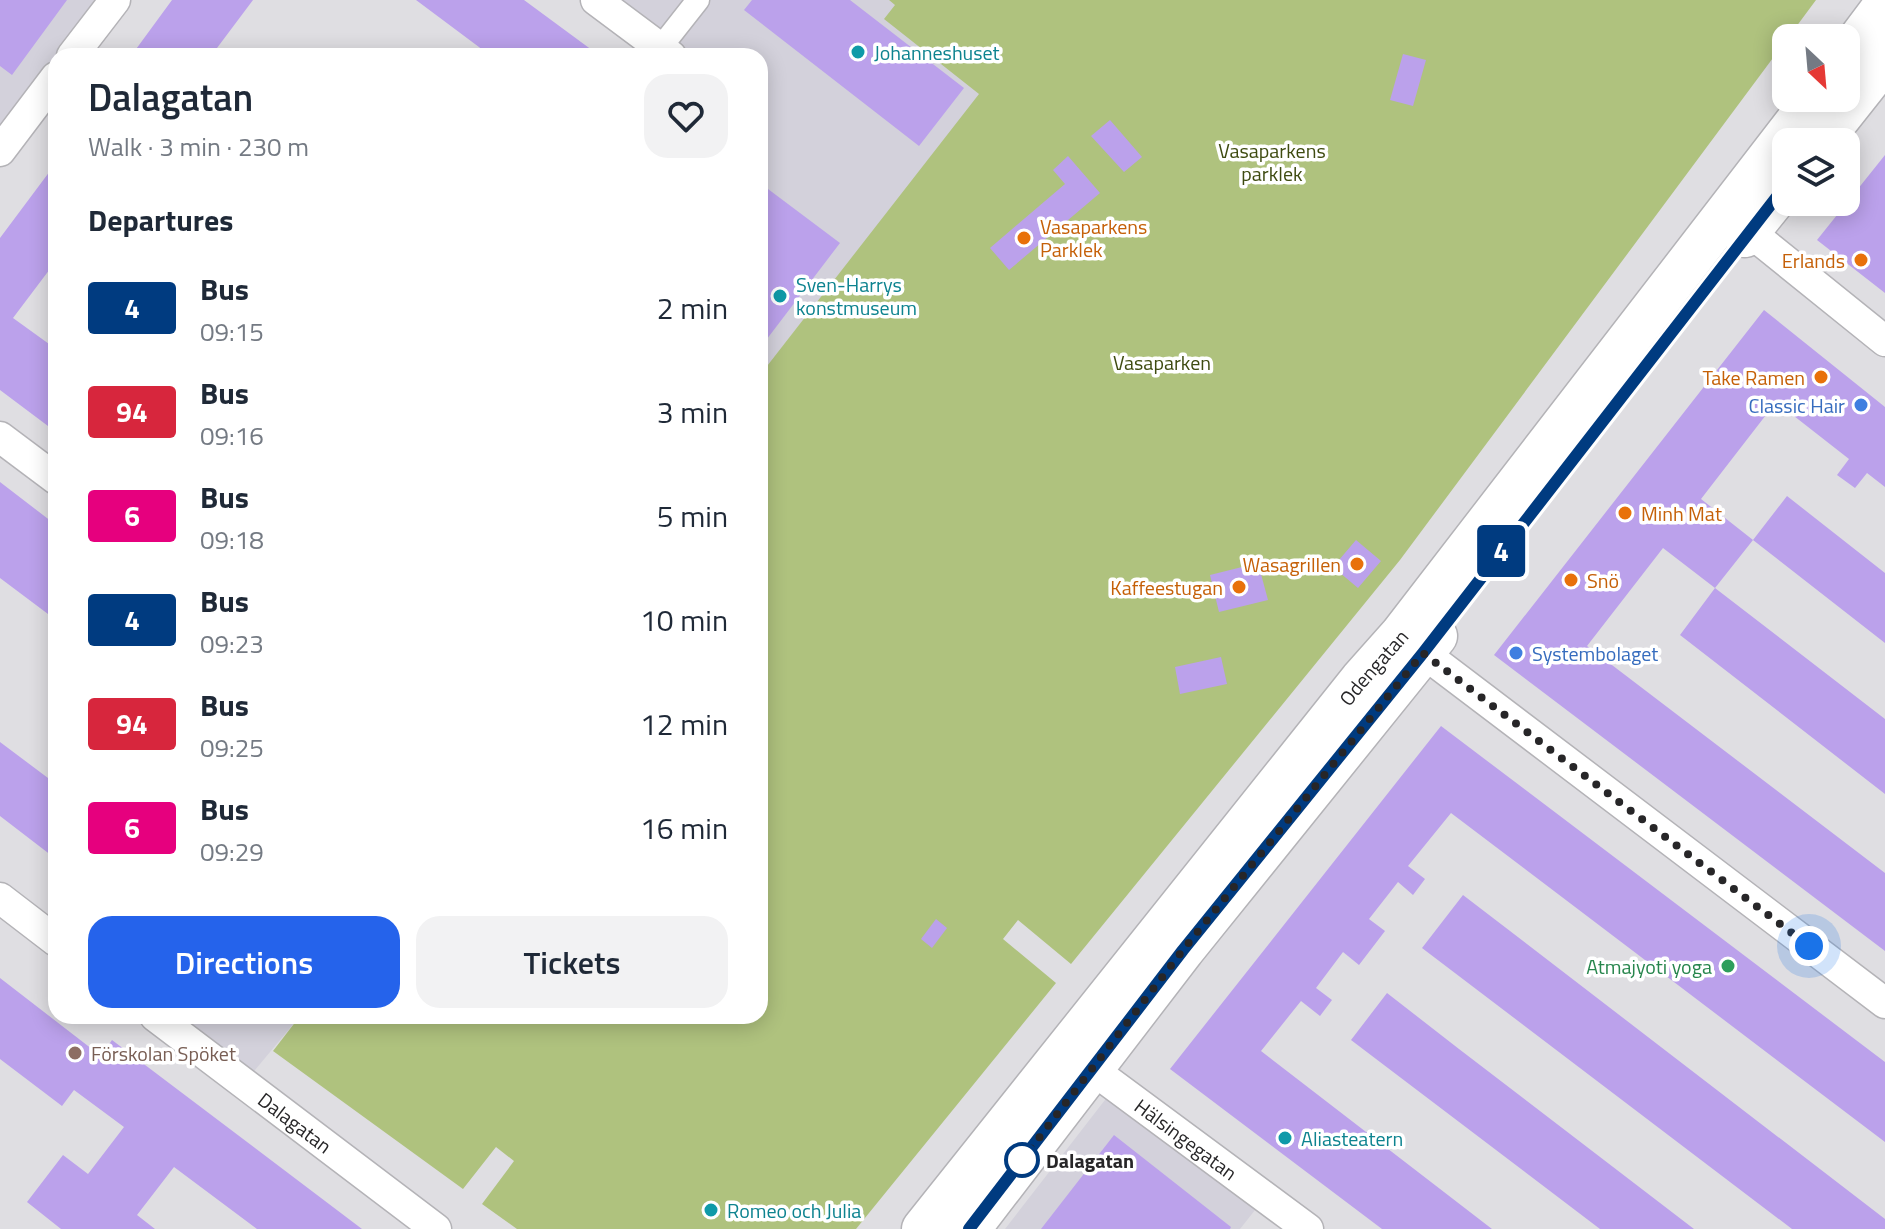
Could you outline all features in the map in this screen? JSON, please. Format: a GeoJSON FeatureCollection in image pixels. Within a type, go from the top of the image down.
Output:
{"type":"FeatureCollection","features":[{"type":"Feature","properties":{"kind":"main road"},"geometry":{"type":"LineString","coordinates":[[1860,38],[1885,5]]}},
{"type":"Feature","properties":{"kind":"main road"},"geometry":{"type":"LineString","coordinates":[[1831,128],[1885,60]]}},
{"type":"Feature","properties":{"kind":"main road","name":"Odengatan"},"geometry":{"type":"LineString","coordinates":[[923,1229],[1079,1059],[1412,644],[1738,222],[1806,112]]}},
{"type":"Feature","properties":{"kind":"main road","name":"Odengatan"},"geometry":{"type":"LineString","coordinates":[[1738,222],[1772,196]]}},
{"type":"Feature","properties":{"kind":"main road","name":"Odengatan"},"geometry":{"type":"LineString","coordinates":[[969,1229],[1079,1059]]}},
{"type":"Feature","properties":{"kind":"street"},"geometry":{"type":"LineString","coordinates":[[78,48],[115,0]]}},
{"type":"Feature","properties":{"kind":"street"},"geometry":{"type":"LineString","coordinates":[[596,0],[661,48]]}},
{"type":"Feature","properties":{"kind":"street"},"geometry":{"type":"LineString","coordinates":[[668,48],[698,0]]}},
{"type":"Feature","properties":{"kind":"street"},"geometry":{"type":"LineString","coordinates":[[0,151],[48,96]]}},
{"type":"Feature","properties":{"kind":"street"},"geometry":{"type":"LineString","coordinates":[[1738,222],[1885,341]]}},
{"type":"Feature","properties":{"kind":"street"},"geometry":{"type":"LineString","coordinates":[[0,437],[48,473]]}},
{"type":"Feature","properties":{"kind":"street"},"geometry":{"type":"LineString","coordinates":[[1412,644],[1885,1003]]}},
{"type":"Feature","properties":{"kind":"street"},"geometry":{"type":"LineString","coordinates":[[0,898],[48,935]]}},
{"type":"Feature","properties":{"kind":"street","name":"Dalagatan"},"geometry":{"type":"LineString","coordinates":[[166,1024],[436,1229]]}},
{"type":"Feature","properties":{"kind":"street","name":"Hälsingegatan"},"geometry":{"type":"LineString","coordinates":[[1079,1059],[1308,1229]]}},
{"type":"Feature","properties":{"kind":"shaded area"},"geometry":{"type":"Polygon","coordinates":[[[0,0],[113,0],[78,48],[48,48],[48,88],[0,152],[0,0]]]}},
{"type":"Feature","properties":{"kind":"shaded area"},"geometry":{"type":"Polygon","coordinates":[[[600,0],[1055,0],[768,365],[768,48],[664,48],[600,0]]]}},
{"type":"Feature","properties":{"kind":"shaded area"},"geometry":{"type":"Polygon","coordinates":[[[169,1024],[293,1024],[245,1082],[169,1024]]]}},
{"type":"Feature","properties":{"kind":"shaded area"},"geometry":{"type":"Polygon","coordinates":[[[1115,1087],[1263,1200],[1240,1229],[1005,1229],[1115,1087]]]}},
{"type":"Feature","properties":{"kind":"green space","name":"Vasaparken"},"geometry":{"type":"Polygon","coordinates":[[[889,0],[1816,0],[1798,24],[1772,24],[1772,59],[1400,560],[1071,964],[1018,920],[1003,939],[1056,983],[856,1229],[517,1229],[482,1204],[514,1161],[496,1147],[463,1189],[273,1051],[294,1024],[768,1024],[768,365],[979,94],[884,19],[895,5],[889,0]]]}},
{"type":"Feature","properties":{"kind":"building"},"geometry":{"type":"Polygon","coordinates":[[[0,0],[67,0],[12,75],[0,66],[0,0]]]}},
{"type":"Feature","properties":{"kind":"building"},"geometry":{"type":"Polygon","coordinates":[[[172,0],[253,0],[217,48],[137,48],[172,0]]]}},
{"type":"Feature","properties":{"kind":"building"},"geometry":{"type":"Polygon","coordinates":[[[416,0],[524,0],[589,48],[480,48],[416,0]]]}},
{"type":"Feature","properties":{"kind":"building","name":"Johanneshuset"},"geometry":{"type":"Polygon","coordinates":[[[752,0],[850,0],[964,88],[919,146],[744,10],[752,0]]]}},
{"type":"Feature","properties":{"kind":"building"},"geometry":{"type":"Polygon","coordinates":[[[1403,54],[1426,60],[1413,106],[1390,100],[1403,54]]]}},
{"type":"Feature","properties":{"kind":"building"},"geometry":{"type":"Polygon","coordinates":[[[1110,120],[1142,157],[1124,172],[1091,136],[1110,120]]]}},
{"type":"Feature","properties":{"kind":"building"},"geometry":{"type":"Polygon","coordinates":[[[1885,155],[1885,293],[1817,240],[1836,216],[1860,216],[1860,186],[1885,155]]]}},
{"type":"Feature","properties":{"kind":"building"},"geometry":{"type":"Polygon","coordinates":[[[1068,156],[1100,193],[1009,270],[990,248],[1065,184],[1053,170],[1068,156]]]}},
{"type":"Feature","properties":{"kind":"building"},"geometry":{"type":"Polygon","coordinates":[[[48,174],[48,272],[13,318],[48,343],[48,426],[0,390],[0,238],[48,174]]]}},
{"type":"Feature","properties":{"kind":"building","name":"Sven-Harrys konstmuseum"},"geometry":{"type":"Polygon","coordinates":[[[768,189],[840,243],[768,338],[768,189]]]}},
{"type":"Feature","properties":{"kind":"building"},"geometry":{"type":"Polygon","coordinates":[[[1764,310],[1885,407],[1885,487],[1867,473],[1855,488],[1837,475],[1849,459],[1776,402],[1701,499],[1753,540],[1715,588],[1663,548],[1587,646],[1885,873],[1885,951],[1494,655],[1764,310]]]}},
{"type":"Feature","properties":{"kind":"building"},"geometry":{"type":"Polygon","coordinates":[[[0,482],[48,519],[48,614],[0,578],[0,482]]]}},
{"type":"Feature","properties":{"kind":"building"},"geometry":{"type":"Polygon","coordinates":[[[1787,496],[1885,573],[1885,643],[1753,540],[1787,496]]]}},
{"type":"Feature","properties":{"kind":"building","name":"Wasagrillen"},"geometry":{"type":"Polygon","coordinates":[[[1356,540],[1381,561],[1358,588],[1333,567],[1356,540]]]}},
{"type":"Feature","properties":{"kind":"building","name":"Kaffeestugan"},"geometry":{"type":"Polygon","coordinates":[[[1258,563],[1268,600],[1219,612],[1210,575],[1258,563]]]}},
{"type":"Feature","properties":{"kind":"building"},"geometry":{"type":"Polygon","coordinates":[[[1715,588],[1885,719],[1885,794],[1680,635],[1715,588]]]}},
{"type":"Feature","properties":{"kind":"building"},"geometry":{"type":"Polygon","coordinates":[[[1221,657],[1227,684],[1180,694],[1175,667],[1221,657]]]}},
{"type":"Feature","properties":{"kind":"building"},"geometry":{"type":"Polygon","coordinates":[[[1441,726],[1885,1062],[1885,1142],[1451,813],[1408,866],[1425,879],[1413,895],[1398,882],[1369,919],[1385,931],[1359,965],[1343,952],[1316,988],[1332,1000],[1320,1016],[1301,1001],[1261,1051],[1492,1229],[1382,1229],[1170,1069],[1441,726]]]}},
{"type":"Feature","properties":{"kind":"building"},"geometry":{"type":"Polygon","coordinates":[[[0,742],[48,778],[48,853],[0,816],[0,742]]]}},
{"type":"Feature","properties":{"kind":"building"},"geometry":{"type":"Polygon","coordinates":[[[1463,895],[1885,1219],[1885,1229],[1792,1229],[1422,948],[1463,895]]]}},
{"type":"Feature","properties":{"kind":"building"},"geometry":{"type":"Polygon","coordinates":[[[936,919],[947,928],[932,948],[921,939],[936,919]]]}},
{"type":"Feature","properties":{"kind":"building"},"geometry":{"type":"Polygon","coordinates":[[[0,978],[48,1015],[48,1024],[60,1024],[101,1056],[112,1040],[362,1229],[257,1229],[174,1167],[137,1215],[155,1229],[61,1229],[27,1202],[63,1155],[88,1174],[124,1127],[74,1090],[62,1106],[0,1059],[0,978]]]}},
{"type":"Feature","properties":{"kind":"building"},"geometry":{"type":"Polygon","coordinates":[[[1387,993],[1694,1229],[1600,1229],[1351,1040],[1387,993]]]}},
{"type":"Feature","properties":{"kind":"building"},"geometry":{"type":"Polygon","coordinates":[[[1114,1135],[1231,1227],[1230,1229],[1041,1229],[1114,1135]]]}},
{"type":"Feature","properties":{"kind":"bus line","name":"4"},"geometry":{"type":"LineString","coordinates":[[969,1229],[1183,950],[1423,653],[1772,202]]}},
{"type":"Feature","properties":{"kind":"place","name":"Johanneshuset"},"geometry":{"type":"Point","coordinates":[858,52]}},
{"type":"Feature","properties":{"kind":"place","name":"Vasaparkens Parklek"},"geometry":{"type":"Point","coordinates":[1024,238]}},
{"type":"Feature","properties":{"kind":"place","name":"Erlands"},"geometry":{"type":"Point","coordinates":[1861,260]}},
{"type":"Feature","properties":{"kind":"place","name":"Sven-Harrys konstmuseum"},"geometry":{"type":"Point","coordinates":[780,296]}},
{"type":"Feature","properties":{"kind":"place","name":"Take Ramen"},"geometry":{"type":"Point","coordinates":[1821,377]}},
{"type":"Feature","properties":{"kind":"place","name":"Classic Hair"},"geometry":{"type":"Point","coordinates":[1861,405]}},
{"type":"Feature","properties":{"kind":"place","name":"Minh Mat"},"geometry":{"type":"Point","coordinates":[1625,513]}},
{"type":"Feature","properties":{"kind":"place","name":"Wasagrillen"},"geometry":{"type":"Point","coordinates":[1357,564]}},
{"type":"Feature","properties":{"kind":"place","name":"Snö"},"geometry":{"type":"Point","coordinates":[1571,580]}},
{"type":"Feature","properties":{"kind":"place","name":"Kaffeestugan"},"geometry":{"type":"Point","coordinates":[1239,587]}},
{"type":"Feature","properties":{"kind":"place","name":"Systembolaget"},"geometry":{"type":"Point","coordinates":[1516,653]}},
{"type":"Feature","properties":{"kind":"place","name":"Atmajyoti yoga"},"geometry":{"type":"Point","coordinates":[1728,966]}},
{"type":"Feature","properties":{"kind":"place","name":"Förskolan Spöket"},"geometry":{"type":"Point","coordinates":[75,1053]}},
{"type":"Feature","properties":{"kind":"place","name":"Aliasteatern"},"geometry":{"type":"Point","coordinates":[1285,1138]}},
{"type":"Feature","properties":{"kind":"place","name":"Dalagatan"},"geometry":{"type":"Point","coordinates":[1022,1160]}},
{"type":"Feature","properties":{"kind":"place","name":"Romeo och Julia"},"geometry":{"type":"Point","coordinates":[711,1210]}},
{"type":"Feature","properties":{"kind":"route"},"geometry":{"type":"LineString","coordinates":[[1022,1160],[1183,950],[1423,653],[1809,946]]}},
{"type":"Feature","properties":{"kind":"park label","name":"Vasaparkens parklek"},"geometry":{"type":"Point","coordinates":[1272,162]}}]}
